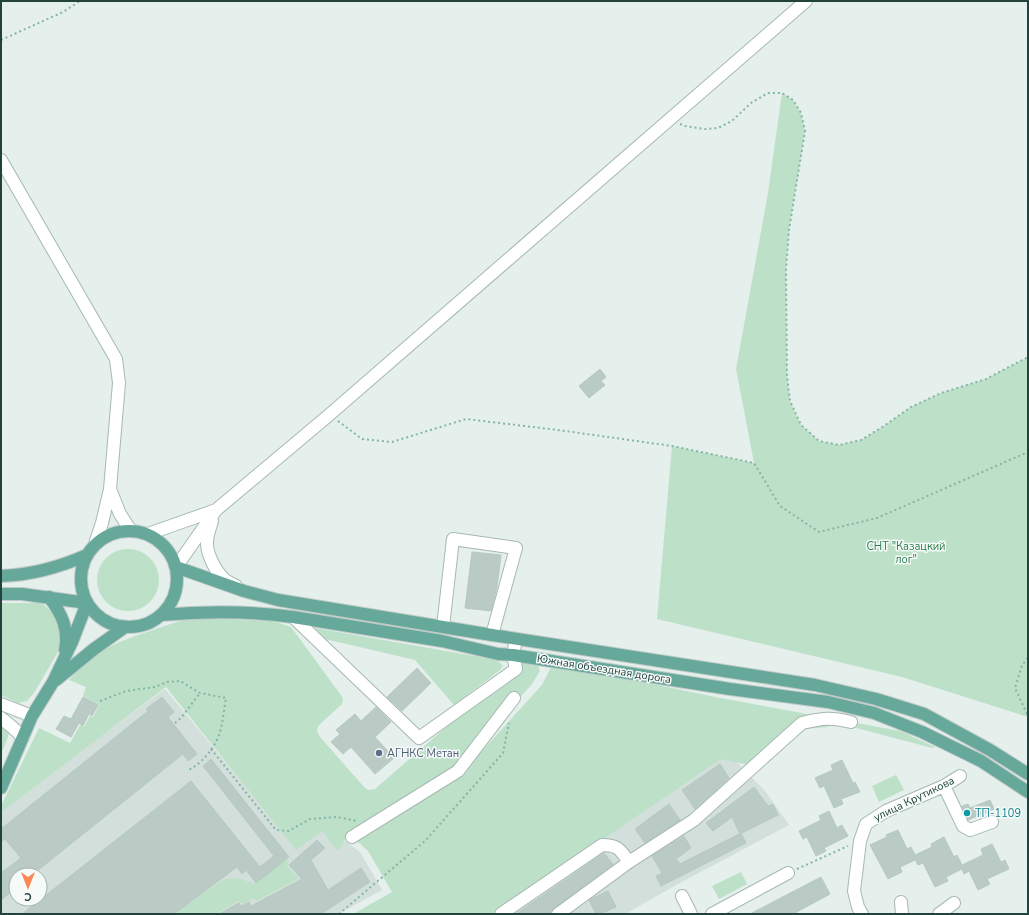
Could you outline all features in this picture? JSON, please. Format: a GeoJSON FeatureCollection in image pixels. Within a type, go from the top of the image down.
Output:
{"type":"FeatureCollection","features":[{"type":"Feature","properties":{"kind":"main road"},"geometry":{"type":"LineString","coordinates":[[131,531],[148,534],[160,542],[170,553],[176,566],[177,580],[175,593],[170,605],[161,615],[150,622],[138,626],[125,627],[110,623],[97,615],[87,603],[81,587],[81,570],[87,555],[95,544],[112,534],[131,531]]}},
{"type":"Feature","properties":{"kind":"main road"},"geometry":{"type":"LineString","coordinates":[[1,576],[40,571],[87,555]]}},
{"type":"Feature","properties":{"kind":"main road","name":"Южная объездная дорога"},"geometry":{"type":"LineString","coordinates":[[176,566],[244,591],[278,600],[516,639],[816,685],[876,699],[924,714],[990,750],[1028,774]]}},
{"type":"Feature","properties":{"kind":"main road"},"geometry":{"type":"LineString","coordinates":[[1,594],[22,594],[87,603]]}},
{"type":"Feature","properties":{"kind":"main road"},"geometry":{"type":"LineString","coordinates":[[50,597],[59,610],[64,622],[66,635],[66,647],[63,659],[53,682]]}},
{"type":"Feature","properties":{"kind":"main road"},"geometry":{"type":"LineString","coordinates":[[1,788],[32,716],[53,682],[72,642],[87,603]]}},
{"type":"Feature","properties":{"kind":"main road","name":"Южная объездная дорога"},"geometry":{"type":"LineString","coordinates":[[161,615],[221,612],[293,616],[442,641],[498,654],[513,655],[730,689],[828,702],[874,713],[922,732],[981,761],[1028,792]]}},
{"type":"Feature","properties":{"kind":"main road"},"geometry":{"type":"LineString","coordinates":[[53,682],[94,649],[125,627]]}},
{"type":"Feature","properties":{"kind":"street"},"geometry":{"type":"LineString","coordinates":[[176,566],[216,510],[329,415],[806,1]]}},
{"type":"Feature","properties":{"kind":"street"},"geometry":{"type":"LineString","coordinates":[[1,160],[116,359],[119,383],[110,489],[102,523],[95,544]]}},
{"type":"Feature","properties":{"kind":"street"},"geometry":{"type":"LineString","coordinates":[[110,489],[120,514],[131,531]]}},
{"type":"Feature","properties":{"kind":"street"},"geometry":{"type":"LineString","coordinates":[[148,534],[216,510]]}},
{"type":"Feature","properties":{"kind":"street"},"geometry":{"type":"LineString","coordinates":[[216,510],[209,530],[207,544],[210,558],[225,580],[244,591]]}},
{"type":"Feature","properties":{"kind":"street"},"geometry":{"type":"LineString","coordinates":[[443,627],[453,539],[516,548],[492,635]]}},
{"type":"Feature","properties":{"kind":"street"},"geometry":{"type":"LineString","coordinates":[[293,616],[419,738],[516,669],[513,655],[516,639]]}},
{"type":"Feature","properties":{"kind":"street"},"geometry":{"type":"LineString","coordinates":[[352,837],[458,771],[514,698]]}},
{"type":"Feature","properties":{"kind":"street"},"geometry":{"type":"LineString","coordinates":[[1,704],[32,716]]}},
{"type":"Feature","properties":{"kind":"street"},"geometry":{"type":"LineString","coordinates":[[1,718],[23,737]]}},
{"type":"Feature","properties":{"kind":"street"},"geometry":{"type":"LineString","coordinates":[[558,914],[629,862],[694,820],[802,723],[817,719],[834,718],[851,722]]}},
{"type":"Feature","properties":{"kind":"street","name":"улица Крутикова"},"geometry":{"type":"LineString","coordinates":[[862,914],[858,907],[854,891],[860,841],[866,824],[886,811],[944,786],[960,776]]}},
{"type":"Feature","properties":{"kind":"street"},"geometry":{"type":"LineString","coordinates":[[944,786],[963,826],[970,830],[992,822]]}},
{"type":"Feature","properties":{"kind":"street"},"geometry":{"type":"LineString","coordinates":[[501,914],[602,845],[612,845],[620,849],[629,862]]}},
{"type":"Feature","properties":{"kind":"street"},"geometry":{"type":"LineString","coordinates":[[712,914],[788,873]]}},
{"type":"Feature","properties":{"kind":"street"},"geometry":{"type":"LineString","coordinates":[[682,896],[691,914]]}},
{"type":"Feature","properties":{"kind":"street"},"geometry":{"type":"LineString","coordinates":[[939,914],[954,903]]}},
{"type":"Feature","properties":{"kind":"path"},"geometry":{"type":"LineString","coordinates":[[1,40],[63,12],[80,1]]}},
{"type":"Feature","properties":{"kind":"path"},"geometry":{"type":"LineString","coordinates":[[670,119],[685,126],[704,129],[718,128],[732,121],[751,103],[768,93],[782,93],[793,100],[801,113],[805,131],[789,230],[786,269],[787,376],[790,401],[801,425],[819,441],[839,445],[861,440],[884,426],[911,406],[941,393],[986,379],[1028,357]]}},
{"type":"Feature","properties":{"kind":"path"},"geometry":{"type":"LineString","coordinates":[[329,415],[362,439],[377,441],[392,442],[466,419],[672,446],[754,463],[780,506],[820,532],[877,518],[1028,452]]}},
{"type":"Feature","properties":{"kind":"path"},"geometry":{"type":"LineString","coordinates":[[1028,658],[1022,665],[1015,688],[1028,716]]}},
{"type":"Feature","properties":{"kind":"path"},"geometry":{"type":"LineString","coordinates":[[100,701],[126,692],[149,688],[167,682],[180,681],[200,693],[226,698],[220,733],[211,749],[196,766],[188,770]]}},
{"type":"Feature","properties":{"kind":"path"},"geometry":{"type":"LineString","coordinates":[[175,724],[200,693]]}},
{"type":"Feature","properties":{"kind":"path"},"geometry":{"type":"LineString","coordinates":[[339,914],[426,840],[504,753],[510,719]]}},
{"type":"Feature","properties":{"kind":"path"},"geometry":{"type":"LineString","coordinates":[[211,749],[276,830],[289,831],[310,819],[337,817],[371,825]]}},
{"type":"Feature","properties":{"kind":"path"},"geometry":{"type":"LineString","coordinates":[[788,873],[860,841]]}},
{"type":"Feature","properties":{"kind":"shaded area"},"geometry":{"type":"Polygon","coordinates":[[[165,689],[293,844],[323,825],[360,852],[382,890],[338,914],[1,914],[1,809],[165,689]]]}},
{"type":"Feature","properties":{"kind":"shaded area"},"geometry":{"type":"Polygon","coordinates":[[[723,748],[766,792],[789,825],[625,914],[482,914],[723,748]]]}},
{"type":"Feature","properties":{"kind":"green space","name":"СНТ \"Казацкий лог\""},"geometry":{"type":"Polygon","coordinates":[[[782,93],[793,100],[801,113],[805,131],[789,230],[786,269],[787,376],[790,401],[801,425],[819,441],[839,445],[861,440],[911,407],[941,393],[986,379],[1028,357],[1028,717],[902,677],[657,619],[672,446],[754,463],[736,369],[768,193],[782,93]]]}},
{"type":"Feature","properties":{"kind":"green space"},"geometry":{"type":"Polygon","coordinates":[[[122,549],[134,549],[150,558],[157,568],[159,580],[157,592],[150,602],[134,611],[122,611],[111,606],[102,597],[97,586],[97,574],[102,563],[111,554],[122,549]]]}},
{"type":"Feature","properties":{"kind":"green space"},"geometry":{"type":"Polygon","coordinates":[[[1,603],[42,603],[59,619],[63,634],[58,652],[34,693],[27,701],[18,703],[1,695],[1,603]]]}},
{"type":"Feature","properties":{"kind":"green space"},"geometry":{"type":"Polygon","coordinates":[[[185,619],[273,621],[291,627],[343,698],[342,704],[318,726],[317,731],[320,737],[365,788],[369,790],[375,789],[523,660],[538,665],[540,671],[532,684],[455,768],[349,833],[338,851],[322,831],[296,850],[166,687],[1,812],[1,806],[39,728],[70,743],[80,725],[84,727],[90,716],[93,717],[99,705],[83,696],[86,687],[69,680],[77,670],[86,661],[102,650],[138,635],[185,619]]]}},
{"type":"Feature","properties":{"kind":"green space"},"geometry":{"type":"Polygon","coordinates":[[[315,628],[497,660],[503,666],[500,670],[454,705],[415,660],[325,639],[315,628]]]}},
{"type":"Feature","properties":{"kind":"green space"},"geometry":{"type":"Polygon","coordinates":[[[553,663],[715,697],[900,731],[935,747],[932,748],[849,726],[835,724],[827,727],[794,730],[748,765],[721,759],[493,914],[353,914],[392,892],[368,851],[356,840],[461,774],[542,685],[553,663]]]}},
{"type":"Feature","properties":{"kind":"green space"},"geometry":{"type":"Polygon","coordinates":[[[1,722],[9,731],[1,754],[1,722]]]}},
{"type":"Feature","properties":{"kind":"green space"},"geometry":{"type":"Polygon","coordinates":[[[896,775],[904,790],[879,802],[872,786],[896,775]]]}},
{"type":"Feature","properties":{"kind":"green space"},"geometry":{"type":"Polygon","coordinates":[[[288,860],[287,866],[295,875],[299,876],[297,879],[257,901],[254,898],[242,904],[239,901],[215,914],[174,914],[221,881],[234,878],[242,879],[254,884],[284,861],[288,860]]]}},
{"type":"Feature","properties":{"kind":"green space"},"geometry":{"type":"Polygon","coordinates":[[[741,872],[747,884],[719,899],[712,886],[741,872]]]}},
{"type":"Feature","properties":{"kind":"building"},"geometry":{"type":"Polygon","coordinates":[[[600,369],[606,377],[601,381],[605,385],[589,398],[579,386],[600,369]]]}},
{"type":"Feature","properties":{"kind":"building"},"geometry":{"type":"Polygon","coordinates":[[[472,552],[501,555],[497,587],[491,611],[465,608],[472,552]]]}},
{"type":"Feature","properties":{"kind":"building"},"geometry":{"type":"Polygon","coordinates":[[[417,668],[431,683],[402,711],[387,697],[417,668]]]}},
{"type":"Feature","properties":{"kind":"building"},"geometry":{"type":"Polygon","coordinates":[[[83,697],[98,705],[92,716],[89,714],[83,726],[79,723],[71,737],[56,729],[64,716],[71,719],[83,697]]]}},
{"type":"Feature","properties":{"kind":"building"},"geometry":{"type":"Polygon","coordinates":[[[162,697],[174,712],[168,717],[197,754],[188,761],[183,754],[42,867],[9,867],[21,858],[5,839],[1,842],[1,829],[148,711],[146,709],[162,697]]]}},
{"type":"Feature","properties":{"kind":"building"},"geometry":{"type":"Polygon","coordinates":[[[376,707],[391,722],[375,737],[394,758],[375,774],[351,747],[343,754],[331,742],[340,734],[336,730],[355,714],[361,721],[376,707]]]}},
{"type":"Feature","properties":{"kind":"building"},"geometry":{"type":"Polygon","coordinates":[[[211,759],[289,857],[256,883],[246,870],[242,874],[237,867],[174,914],[22,914],[31,907],[48,907],[48,894],[191,781],[260,867],[274,856],[203,766],[211,759]]]}},
{"type":"Feature","properties":{"kind":"building"},"geometry":{"type":"Polygon","coordinates":[[[842,760],[853,783],[855,782],[860,792],[841,799],[843,804],[834,808],[824,786],[820,788],[815,778],[833,770],[831,765],[842,760]]]}},
{"type":"Feature","properties":{"kind":"building"},"geometry":{"type":"Polygon","coordinates":[[[720,764],[729,778],[695,809],[682,790],[720,764]]]}},
{"type":"Feature","properties":{"kind":"building"},"geometry":{"type":"Polygon","coordinates":[[[754,787],[768,806],[773,804],[778,815],[740,834],[732,817],[713,831],[706,823],[754,787]]]}},
{"type":"Feature","properties":{"kind":"building"},"geometry":{"type":"Polygon","coordinates":[[[990,800],[994,809],[968,820],[962,806],[968,804],[970,808],[990,800]]]}},
{"type":"Feature","properties":{"kind":"building"},"geometry":{"type":"Polygon","coordinates":[[[669,804],[680,820],[645,843],[635,829],[669,804]]]}},
{"type":"Feature","properties":{"kind":"building"},"geometry":{"type":"Polygon","coordinates":[[[829,811],[837,828],[842,825],[848,836],[824,848],[826,851],[816,856],[807,837],[803,839],[799,831],[821,820],[819,816],[829,811]]]}},
{"type":"Feature","properties":{"kind":"building"},"geometry":{"type":"Polygon","coordinates":[[[898,830],[907,849],[911,847],[915,855],[932,847],[931,844],[944,837],[954,857],[957,855],[962,865],[983,855],[981,849],[992,844],[1001,862],[1005,860],[1009,869],[987,879],[990,884],[978,890],[969,871],[964,874],[962,869],[946,877],[948,881],[935,887],[923,863],[918,865],[915,860],[900,867],[902,872],[888,879],[870,845],[887,837],[886,835],[898,830]]]}},
{"type":"Feature","properties":{"kind":"building"},"geometry":{"type":"Polygon","coordinates":[[[741,833],[746,843],[661,886],[656,876],[662,873],[652,856],[684,836],[691,848],[676,859],[680,864],[741,833]]]}},
{"type":"Feature","properties":{"kind":"building"},"geometry":{"type":"Polygon","coordinates":[[[317,840],[325,848],[311,860],[328,890],[361,868],[370,882],[321,914],[219,914],[239,903],[241,906],[249,902],[251,906],[302,879],[289,865],[317,840]]]}},
{"type":"Feature","properties":{"kind":"building"},"geometry":{"type":"Polygon","coordinates":[[[604,853],[613,864],[554,908],[550,914],[516,914],[604,853]]]}},
{"type":"Feature","properties":{"kind":"building"},"geometry":{"type":"Polygon","coordinates":[[[8,868],[8,894],[1,900],[1,873],[8,868]]]}},
{"type":"Feature","properties":{"kind":"building"},"geometry":{"type":"Polygon","coordinates":[[[821,877],[830,894],[793,914],[750,914],[821,877]]]}},
{"type":"Feature","properties":{"kind":"building"},"geometry":{"type":"Polygon","coordinates":[[[608,891],[616,907],[600,914],[596,914],[589,900],[608,891]]]}},
{"type":"Feature","properties":{"kind":"place","name":"АГНКС Метан"},"geometry":{"type":"Point","coordinates":[379,753]}},
{"type":"Feature","properties":{"kind":"place","name":"ТП-1109"},"geometry":{"type":"Point","coordinates":[967,813]}}]}
